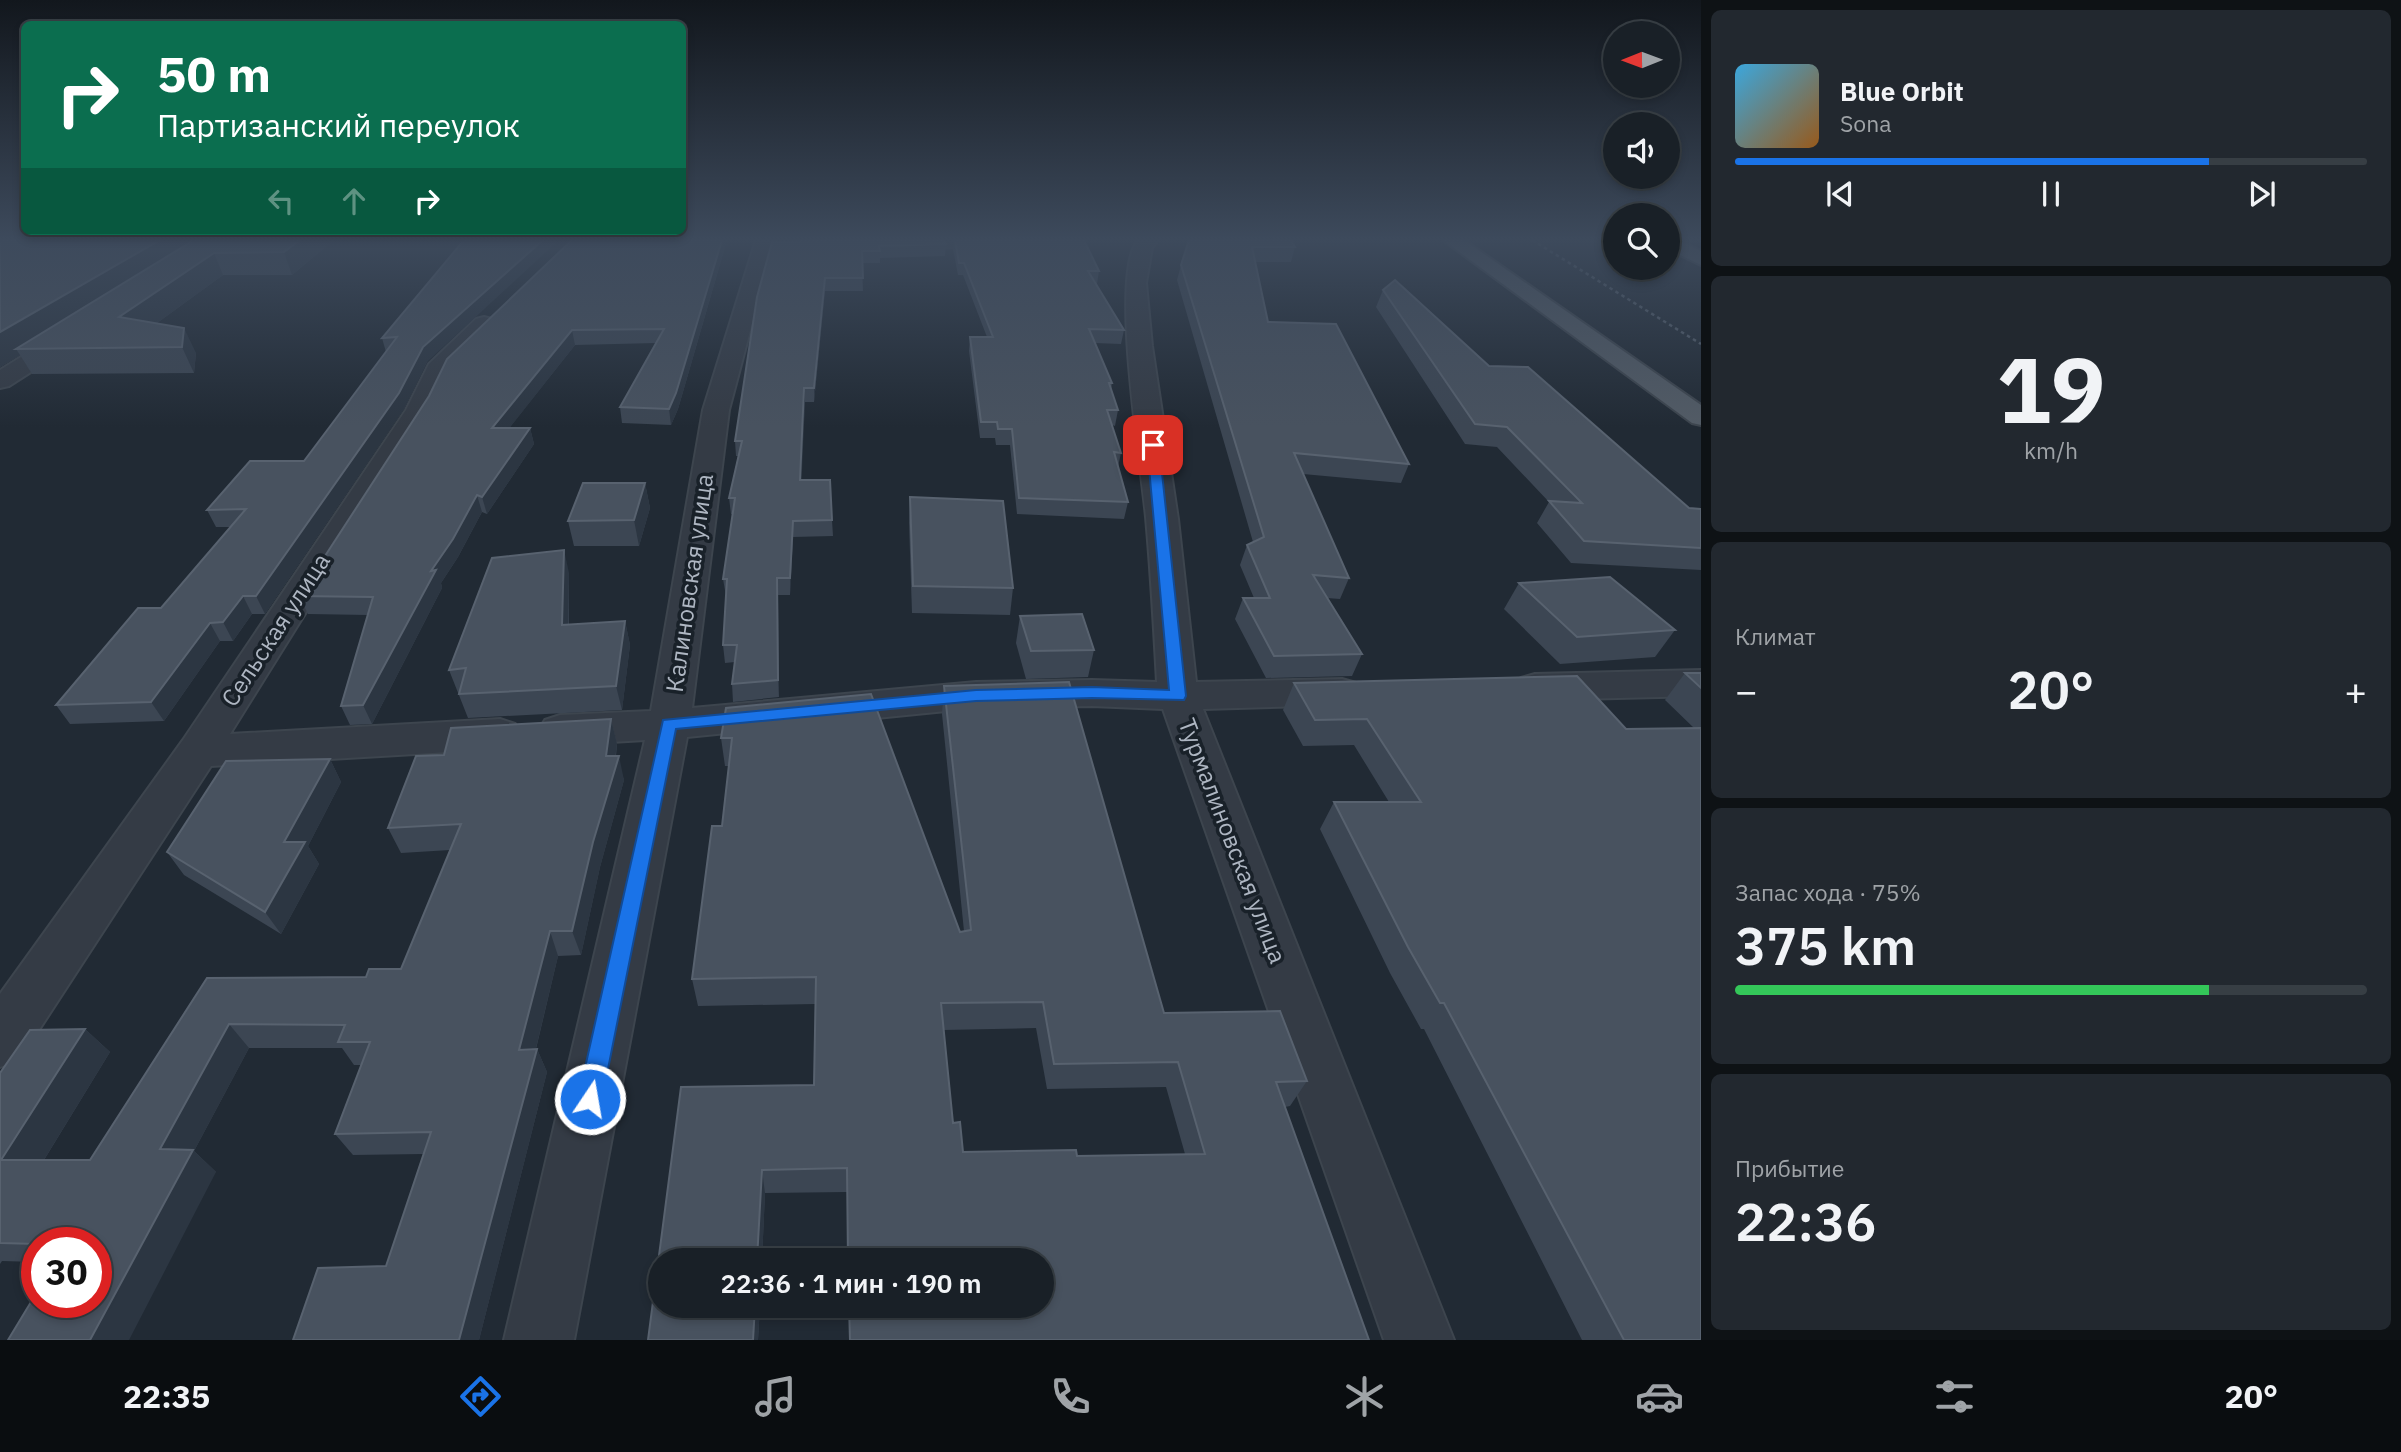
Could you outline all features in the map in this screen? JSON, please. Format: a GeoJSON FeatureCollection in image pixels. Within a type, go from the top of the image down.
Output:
{"type":"FeatureCollection","features":[{"type":"Feature","properties":{"kind":"main road"},"geometry":{"type":"LineString","coordinates":[[1540,303],[1701,417]]}},
{"type":"Feature","properties":{"kind":"street","name":"Сельская улица"},"geometry":{"type":"LineString","coordinates":[[0,1040],[198,751],[419,410],[438,369],[507,303]]}},
{"type":"Feature","properties":{"kind":"street","name":"Калиновская улица"},"geometry":{"type":"LineString","coordinates":[[539,1340],[669,724],[716,410],[750,303]]}},
{"type":"Feature","properties":{"kind":"street","name":"Турмалиновская улица"},"geometry":{"type":"LineString","coordinates":[[1137,303],[1140,346],[1162,519],[1178,696],[1419,1340]]}},
{"type":"Feature","properties":{"kind":"street"},"geometry":{"type":"LineString","coordinates":[[0,381],[94,322]]}},
{"type":"Feature","properties":{"kind":"street"},"geometry":{"type":"LineString","coordinates":[[1494,688],[1701,683]]}},
{"type":"Feature","properties":{"kind":"street"},"geometry":{"type":"LineString","coordinates":[[198,751],[669,724],[976,695],[1092,692],[1178,696],[1384,691]]}},
{"type":"Feature","properties":{"kind":"building"},"geometry":{"type":"Polygon","coordinates":[[[0,303],[51,303],[0,332],[0,303]]]}},
{"type":"Feature","properties":{"kind":"building"},"geometry":{"type":"Polygon","coordinates":[[[92,303],[140,303],[119,317],[184,328],[182,347],[16,349],[92,303]]]}},
{"type":"Feature","properties":{"kind":"building"},"geometry":{"type":"Polygon","coordinates":[[[412,303],[473,303],[423,347],[399,393],[256,596],[243,596],[223,622],[210,623],[151,702],[56,705],[138,608],[161,608],[246,509],[207,510],[250,461],[304,461],[397,337],[382,338],[412,303]]]}},
{"type":"Feature","properties":{"kind":"building"},"geometry":{"type":"Polygon","coordinates":[[[506,303],[703,303],[669,409],[620,407],[664,329],[572,330],[492,428],[530,428],[482,497],[477,495],[453,539],[431,571],[436,570],[363,705],[341,706],[373,597],[299,596],[429,396],[447,359],[506,303]]]}},
{"type":"Feature","properties":{"kind":"building"},"geometry":{"type":"Polygon","coordinates":[[[756,303],[823,303],[814,388],[804,388],[800,480],[830,480],[832,520],[793,521],[790,578],[777,578],[778,680],[732,684],[737,645],[723,645],[727,579],[723,579],[735,498],[729,498],[742,441],[735,441],[756,303]]]}},
{"type":"Feature","properties":{"kind":"building"},"geometry":{"type":"Polygon","coordinates":[[[979,303],[1107,303],[1124,330],[1089,329],[1112,383],[1109,383],[1118,410],[1107,410],[1121,453],[1114,452],[1128,502],[1019,498],[1012,429],[998,429],[997,422],[981,422],[970,337],[993,337],[979,303]]]}},
{"type":"Feature","properties":{"kind":"building"},"geometry":{"type":"Polygon","coordinates":[[[1192,303],[1264,303],[1268,322],[1336,324],[1409,464],[1294,453],[1349,578],[1313,575],[1362,654],[1274,656],[1243,598],[1270,598],[1247,545],[1264,537],[1192,303]]]}},
{"type":"Feature","properties":{"kind":"building"},"geometry":{"type":"Polygon","coordinates":[[[1392,303],[1420,303],[1489,366],[1528,367],[1689,508],[1701,509],[1701,548],[1584,541],[1549,501],[1582,503],[1507,427],[1475,424],[1392,303]]]}},
{"type":"Feature","properties":{"kind":"building"},"geometry":{"type":"Polygon","coordinates":[[[583,483],[645,483],[634,520],[568,521],[583,483]]]}},
{"type":"Feature","properties":{"kind":"building"},"geometry":{"type":"Polygon","coordinates":[[[910,497],[1003,501],[1013,588],[913,586],[910,497]]]}},
{"type":"Feature","properties":{"kind":"building"},"geometry":{"type":"Polygon","coordinates":[[[564,550],[562,625],[625,621],[616,686],[459,694],[466,668],[449,670],[492,558],[564,550]]]}},
{"type":"Feature","properties":{"kind":"building"},"geometry":{"type":"Polygon","coordinates":[[[1610,577],[1675,630],[1577,637],[1519,583],[1610,577]]]}},
{"type":"Feature","properties":{"kind":"building"},"geometry":{"type":"Polygon","coordinates":[[[1082,614],[1094,650],[1031,651],[1020,616],[1082,614]]]}},
{"type":"Feature","properties":{"kind":"building"},"geometry":{"type":"Polygon","coordinates":[[[1685,673],[1701,673],[1701,688],[1685,673]]]}},
{"type":"Feature","properties":{"kind":"building"},"geometry":{"type":"Polygon","coordinates":[[[1577,676],[1626,729],[1701,728],[1701,1340],[1624,1340],[1444,1003],[1440,1003],[1408,947],[1334,802],[1421,802],[1367,719],[1315,720],[1294,683],[1577,676]]]}},
{"type":"Feature","properties":{"kind":"building"},"geometry":{"type":"Polygon","coordinates":[[[1069,682],[1164,1013],[1280,1011],[1307,1081],[1276,1082],[1369,1340],[850,1340],[849,1318],[1054,1318],[1054,1248],[848,1248],[847,1168],[762,1170],[758,1248],[660,1248],[681,1087],[814,1085],[816,977],[692,979],[712,826],[722,826],[732,738],[721,738],[726,708],[871,694],[960,932],[971,930],[944,686],[1069,682]],[[1043,1002],[941,1003],[953,1123],[960,1122],[963,1152],[1076,1150],[1077,1156],[1205,1154],[1178,1062],[1054,1064],[1043,1002]]]}},
{"type":"Feature","properties":{"kind":"building"},"geometry":{"type":"Polygon","coordinates":[[[611,719],[606,756],[619,756],[593,842],[572,931],[550,931],[519,1050],[537,1049],[459,1340],[293,1340],[318,1268],[386,1266],[431,1132],[335,1134],[370,1042],[338,1042],[345,1025],[229,1024],[160,1149],[193,1150],[112,1299],[112,1227],[21,1227],[21,1244],[0,1243],[0,1073],[30,1030],[85,1029],[1,1160],[90,1160],[207,978],[366,977],[369,969],[401,969],[461,824],[388,828],[416,756],[444,755],[451,728],[611,719]]]}},
{"type":"Feature","properties":{"kind":"building"},"geometry":{"type":"Polygon","coordinates":[[[330,759],[284,842],[305,842],[265,912],[167,852],[226,761],[330,759]]]}},
{"type":"Feature","properties":{"kind":"building"},"geometry":{"type":"Polygon","coordinates":[[[21,1318],[102,1318],[90,1340],[8,1340],[21,1318]]]}},
{"type":"Feature","properties":{"kind":"building"},"geometry":{"type":"Polygon","coordinates":[[[651,1318],[754,1318],[753,1340],[648,1340],[651,1318]]]}},
{"type":"Feature","properties":{"kind":"railway"},"geometry":{"type":"LineString","coordinates":[[1634,303],[1701,344]]}},
{"type":"Feature","properties":{"kind":"route"},"geometry":{"type":"LineString","coordinates":[[590,1099],[669,724],[976,695],[1092,692],[1178,696],[1153,445]]}}]}
